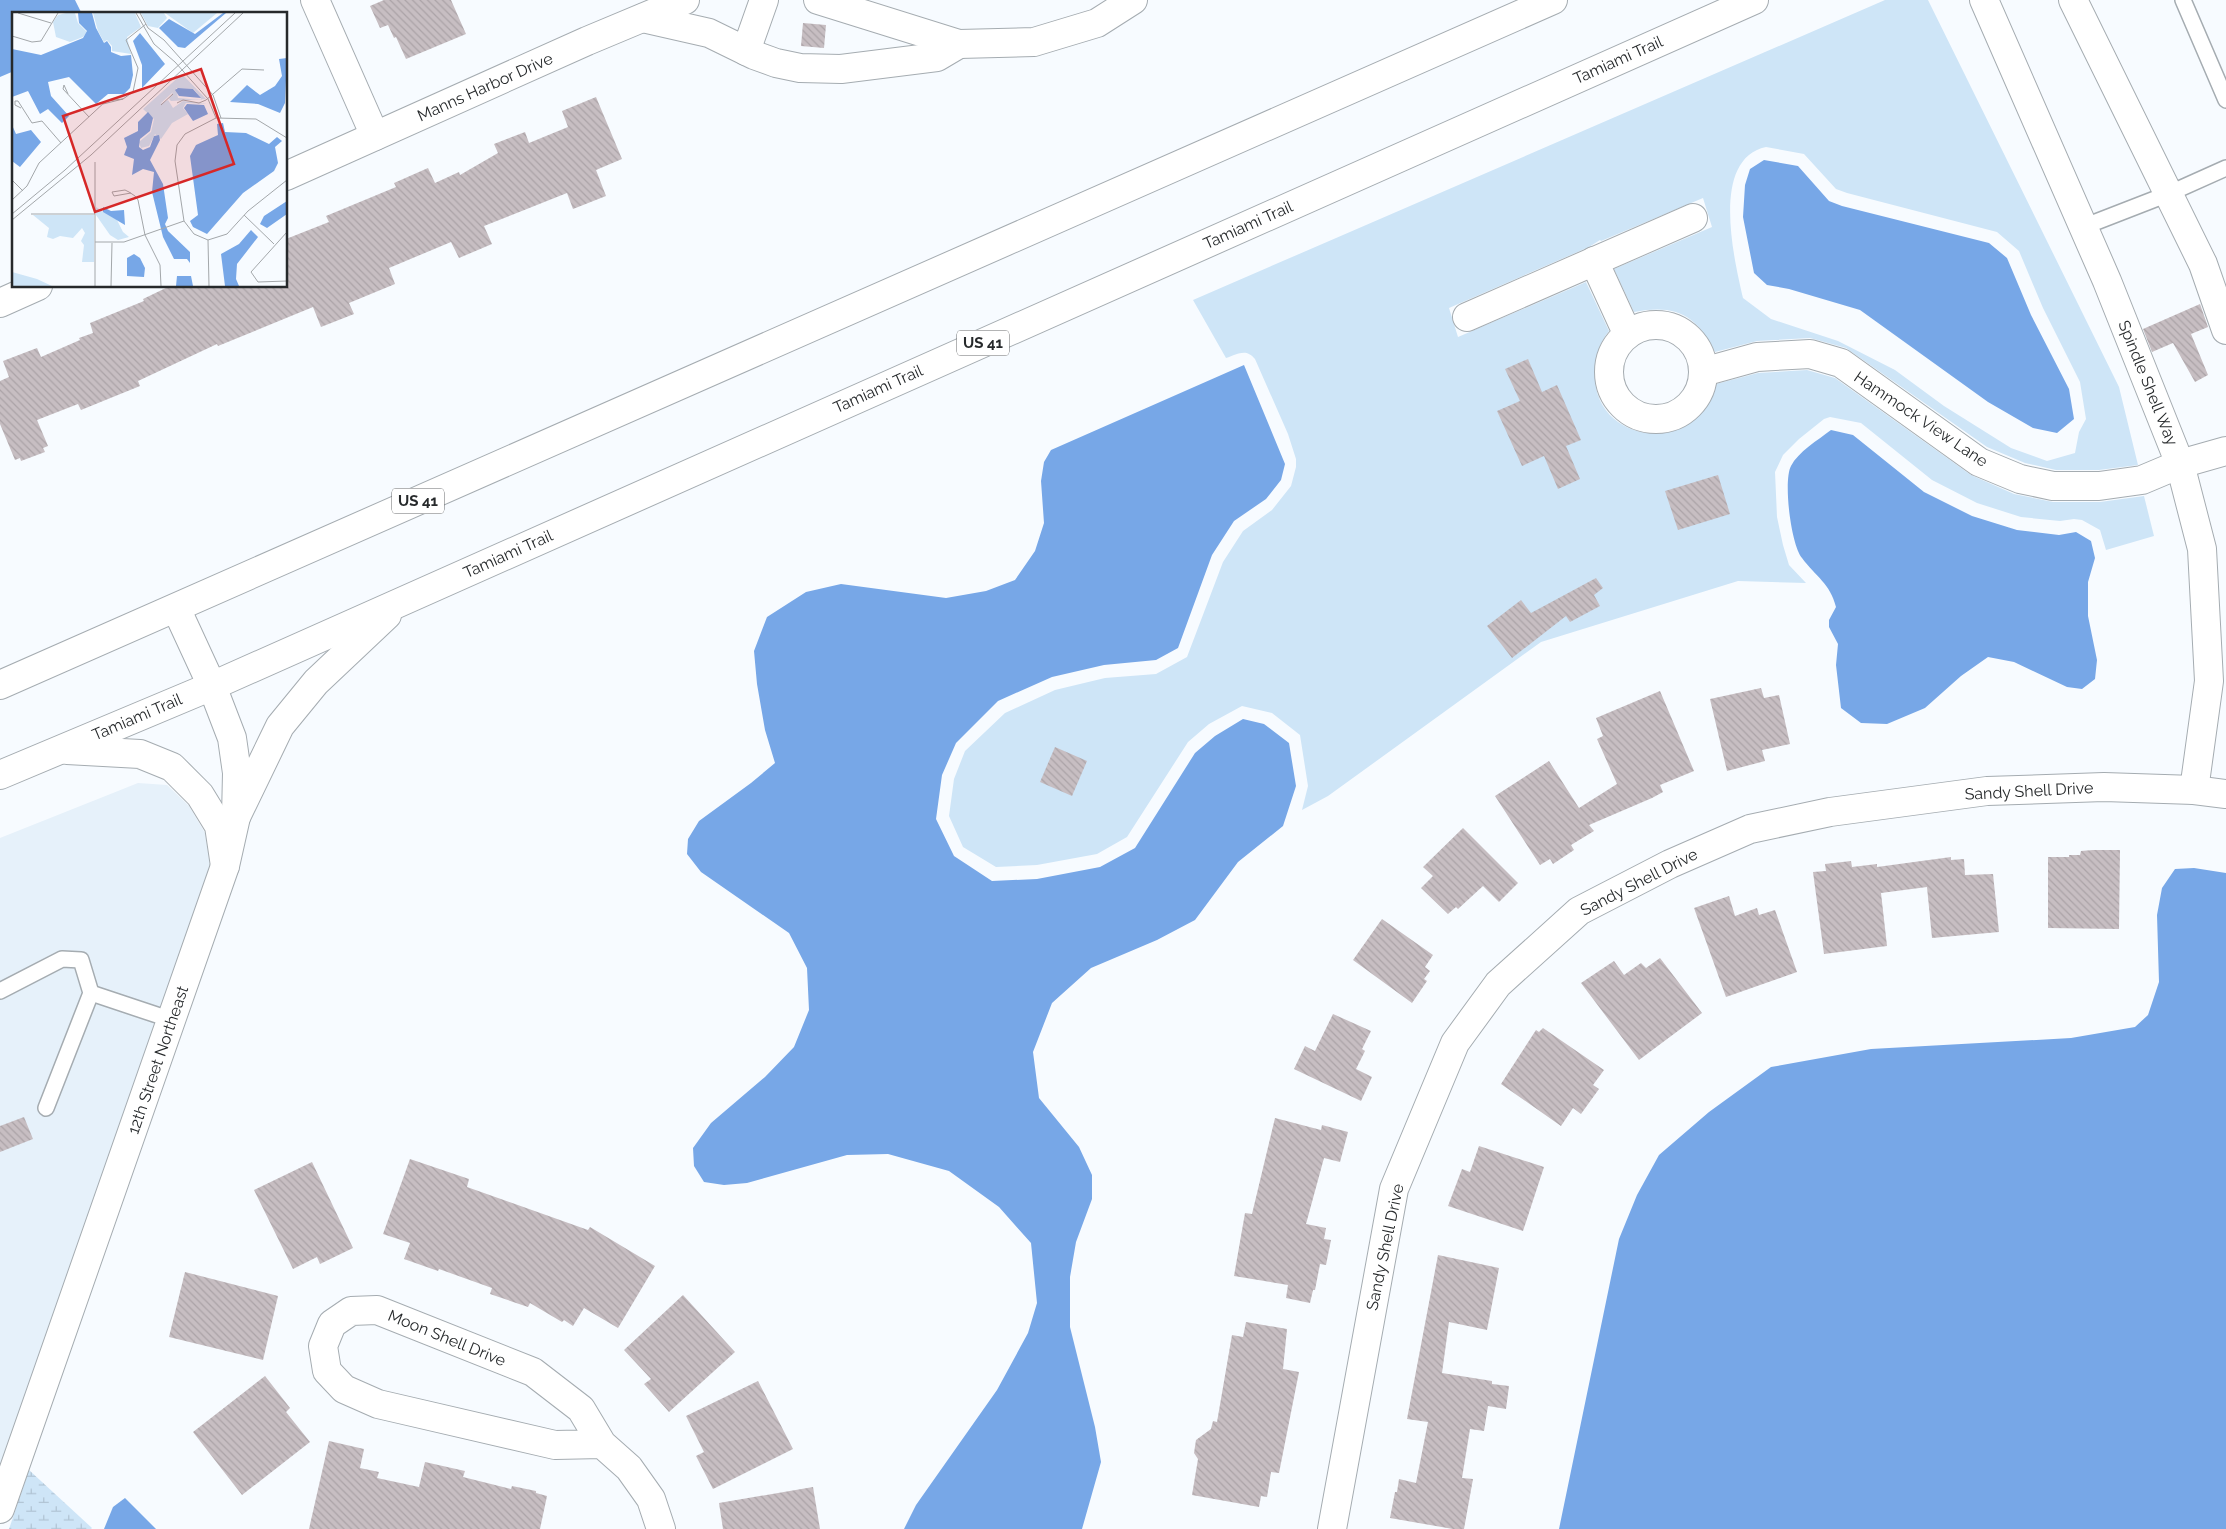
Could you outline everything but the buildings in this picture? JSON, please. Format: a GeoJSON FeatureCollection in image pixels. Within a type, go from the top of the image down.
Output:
{"type":"FeatureCollection","features":[{"type":"Feature","properties":{"kind":"street"},"geometry":{"type":"LineString","coordinates":[[315,0],[375,136]]}},
{"type":"Feature","properties":{"kind":"street","name":"Manns Harbor Drive"},"geometry":{"type":"LineString","coordinates":[[288,175],[684,0]]}},
{"type":"Feature","properties":{"kind":"street"},"geometry":{"type":"LineString","coordinates":[[746,51],[764,0]]}},
{"type":"Feature","properties":{"kind":"street"},"geometry":{"type":"LineString","coordinates":[[818,0],[959,44],[1034,42],[1097,23],[1133,0]]}},
{"type":"Feature","properties":{"kind":"street","name":"US 41"},"geometry":{"type":"LineString","coordinates":[[0,685],[1553,0]]}},
{"type":"Feature","properties":{"kind":"street","name":"Tamiami Trail"},"geometry":{"type":"LineString","coordinates":[[0,775],[212,686],[1754,0]]}},
{"type":"Feature","properties":{"kind":"street","name":"Spindle Shell Way"},"geometry":{"type":"LineString","coordinates":[[1984,0],[2083,227],[2180,464],[2202,549],[2209,682],[2194,790]]}},
{"type":"Feature","properties":{"kind":"street"},"geometry":{"type":"LineString","coordinates":[[2073,0],[2203,264],[2226,330]]}},
{"type":"Feature","properties":{"kind":"street"},"geometry":{"type":"LineString","coordinates":[[643,18],[709,33],[776,63],[800,68],[841,69],[938,57],[959,44]]}},
{"type":"Feature","properties":{"kind":"street"},"geometry":{"type":"LineString","coordinates":[[1467,317],[1693,218]]}},
{"type":"Feature","properties":{"kind":"street"},"geometry":{"type":"LineString","coordinates":[[1594,261],[1627,333]]}},
{"type":"Feature","properties":{"kind":"street"},"geometry":{"type":"LineString","coordinates":[[0,303],[34,288]]}},
{"type":"Feature","properties":{"kind":"street"},"geometry":{"type":"LineString","coordinates":[[1655,324],[1670,326],[1683,333],[1694,344],[1701,357],[1703,372],[1701,386],[1695,399],[1685,410],[1660,419],[1648,418],[1633,413],[1620,404],[1612,390],[1608,375],[1610,359],[1616,345],[1627,333],[1640,327],[1655,324]]}},
{"type":"Feature","properties":{"kind":"street","name":"Hammock View Lane"},"geometry":{"type":"LineString","coordinates":[[1703,372],[1757,357],[1810,354],[1841,364],[1979,462],[2020,479],[2053,486],[2099,486],[2142,480],[2180,464],[2226,451]]}},
{"type":"Feature","properties":{"kind":"street"},"geometry":{"type":"LineString","coordinates":[[236,817],[280,726],[316,682],[402,601]]}},
{"type":"Feature","properties":{"kind":"street","name":"12th Street Northeast"},"geometry":{"type":"LineString","coordinates":[[0,1509],[225,866],[236,817],[237,774],[232,738],[212,686],[176,608]]}},
{"type":"Feature","properties":{"kind":"street"},"geometry":{"type":"LineString","coordinates":[[60,750],[140,754],[172,767],[200,795],[219,826],[225,866]]}},
{"type":"Feature","properties":{"kind":"street","name":"Sandy Shell Drive"},"geometry":{"type":"LineString","coordinates":[[1332,1529],[1394,1189],[1455,1043],[1498,984],[1579,911],[1670,864],[1750,829],[1830,812],[1987,791],[2104,787],[2194,790],[2226,794]]}},
{"type":"Feature","properties":{"kind":"street","name":"Moon Shell Drive"},"geometry":{"type":"LineString","coordinates":[[602,1444],[555,1445],[378,1404],[344,1389],[327,1371],[323,1346],[332,1324],[351,1311],[377,1310],[533,1372],[581,1409],[602,1444],[629,1468],[651,1499],[661,1529]]}},
{"type":"Feature","properties":{"kind":"lane"},"geometry":{"type":"LineString","coordinates":[[2183,0],[2226,100]]}},
{"type":"Feature","properties":{"kind":"lane"},"geometry":{"type":"LineString","coordinates":[[2083,227],[2168,194],[2226,168]]}},
{"type":"Feature","properties":{"kind":"lane"},"geometry":{"type":"LineString","coordinates":[[0,991],[62,959],[81,960],[91,993],[46,1108]]}},
{"type":"Feature","properties":{"kind":"lane"},"geometry":{"type":"LineString","coordinates":[[91,993],[172,1020]]}},
{"type":"Feature","properties":{"kind":"shaded area"},"geometry":{"type":"Polygon","coordinates":[[[138,783],[167,785],[189,806],[205,833],[210,866],[0,1467],[0,838],[138,783]]]}},
{"type":"Feature","properties":{"kind":"green space"},"geometry":{"type":"Polygon","coordinates":[[[1885,0],[1928,0],[2119,387],[2138,465],[2099,470],[2056,470],[2025,463],[1987,447],[1846,348],[1810,338],[1757,341],[1715,352],[1700,329],[1684,315],[1674,311],[1662,310],[1634,312],[1614,269],[1712,227],[1703,198],[1600,240],[1589,247],[1449,308],[1458,337],[1586,282],[1609,331],[1601,344],[1596,359],[1595,370],[1598,395],[1609,414],[1626,427],[1647,433],[1668,432],[1689,424],[1705,408],[1716,384],[1758,373],[1807,370],[1835,378],[1971,475],[2014,494],[2053,502],[2100,502],[2144,496],[2154,536],[2106,550],[2100,530],[2082,520],[2060,521],[2021,517],[1977,503],[1932,480],[1861,423],[1830,417],[1824,419],[1799,439],[1783,455],[1775,472],[1777,517],[1783,545],[1789,565],[1806,583],[1738,581],[1541,642],[1328,796],[1302,810],[1308,786],[1300,735],[1272,713],[1242,706],[1209,724],[1188,742],[1127,837],[1097,854],[1037,865],[996,867],[963,847],[949,816],[954,779],[965,751],[1005,713],[1055,690],[1105,678],[1156,674],[1187,657],[1223,562],[1243,531],[1272,510],[1291,486],[1296,459],[1288,434],[1255,359],[1245,353],[1226,358],[1193,300],[1885,0]],[[1766,147],[1749,155],[1738,170],[1732,190],[1730,212],[1735,260],[1743,298],[1771,319],[1838,341],[1895,370],[1944,406],[2011,448],[2047,461],[2075,453],[2079,432],[2086,419],[2080,382],[2043,308],[2019,251],[1997,232],[1836,189],[1804,154],[1766,147]]]}},
{"type":"Feature","properties":{"kind":"green space"},"geometry":{"type":"Polygon","coordinates":[[[29,1470],[92,1528],[9,1529],[29,1470]]]}},
{"type":"Feature","properties":{"kind":"water"},"geometry":{"type":"Polygon","coordinates":[[[0,0],[75,0],[81,12],[12,12],[12,72],[0,77],[0,0]]]}},
{"type":"Feature","properties":{"kind":"water"},"geometry":{"type":"Polygon","coordinates":[[[1764,160],[1798,166],[1829,201],[1842,206],[1989,243],[2007,258],[2031,315],[2069,389],[2074,419],[2057,433],[2033,428],[1988,402],[1860,310],[1789,289],[1767,285],[1754,273],[1743,217],[1745,185],[1750,169],[1764,160]]]}},
{"type":"Feature","properties":{"kind":"water"},"geometry":{"type":"Polygon","coordinates":[[[1244,365],[1285,464],[1281,480],[1266,499],[1234,521],[1212,555],[1178,648],[1156,660],[1104,665],[1052,677],[998,701],[956,743],[942,775],[936,819],[954,856],[992,881],[1037,879],[1100,867],[1135,848],[1195,753],[1215,736],[1243,719],[1264,724],[1289,743],[1296,786],[1283,826],[1238,862],[1195,920],[1157,940],[1091,968],[1052,1003],[1033,1052],[1039,1098],[1079,1147],[1092,1175],[1092,1199],[1076,1242],[1070,1277],[1070,1327],[1095,1427],[1101,1462],[1082,1529],[904,1529],[916,1505],[997,1390],[1028,1333],[1037,1303],[1031,1243],[999,1207],[949,1171],[888,1154],[847,1155],[747,1183],[724,1185],[704,1182],[694,1166],[693,1148],[711,1123],[765,1077],[794,1047],[809,1010],[807,968],[789,933],[701,872],[687,854],[688,839],[699,821],[775,763],[765,730],[757,684],[754,651],[767,617],[806,592],[841,584],[946,598],[986,591],[1015,580],[1035,551],[1044,523],[1041,481],[1044,462],[1051,450],[1244,365]]]}},
{"type":"Feature","properties":{"kind":"water"},"geometry":{"type":"Polygon","coordinates":[[[1831,430],[1853,435],[1924,492],[1972,516],[2017,530],[2059,535],[2076,532],[2091,541],[2095,558],[2088,582],[2088,616],[2097,660],[2095,679],[2082,689],[2067,687],[2014,662],[1988,657],[1961,676],[1925,708],[1887,724],[1861,723],[1841,708],[1836,665],[1838,644],[1829,627],[1829,620],[1836,607],[1826,586],[1807,565],[1798,551],[1789,513],[1788,498],[1789,474],[1794,461],[1831,430]]]}},
{"type":"Feature","properties":{"kind":"water"},"geometry":{"type":"Polygon","coordinates":[[[2194,868],[2226,873],[2226,1529],[1559,1529],[1619,1239],[1637,1195],[1659,1155],[1709,1112],[1771,1067],[1871,1049],[2071,1038],[2135,1027],[2148,1015],[2159,982],[2157,915],[2162,888],[2175,869],[2194,868]]]}},
{"type":"Feature","properties":{"kind":"water"},"geometry":{"type":"Polygon","coordinates":[[[125,1498],[156,1529],[104,1529],[113,1507],[125,1498]]]}}]}
